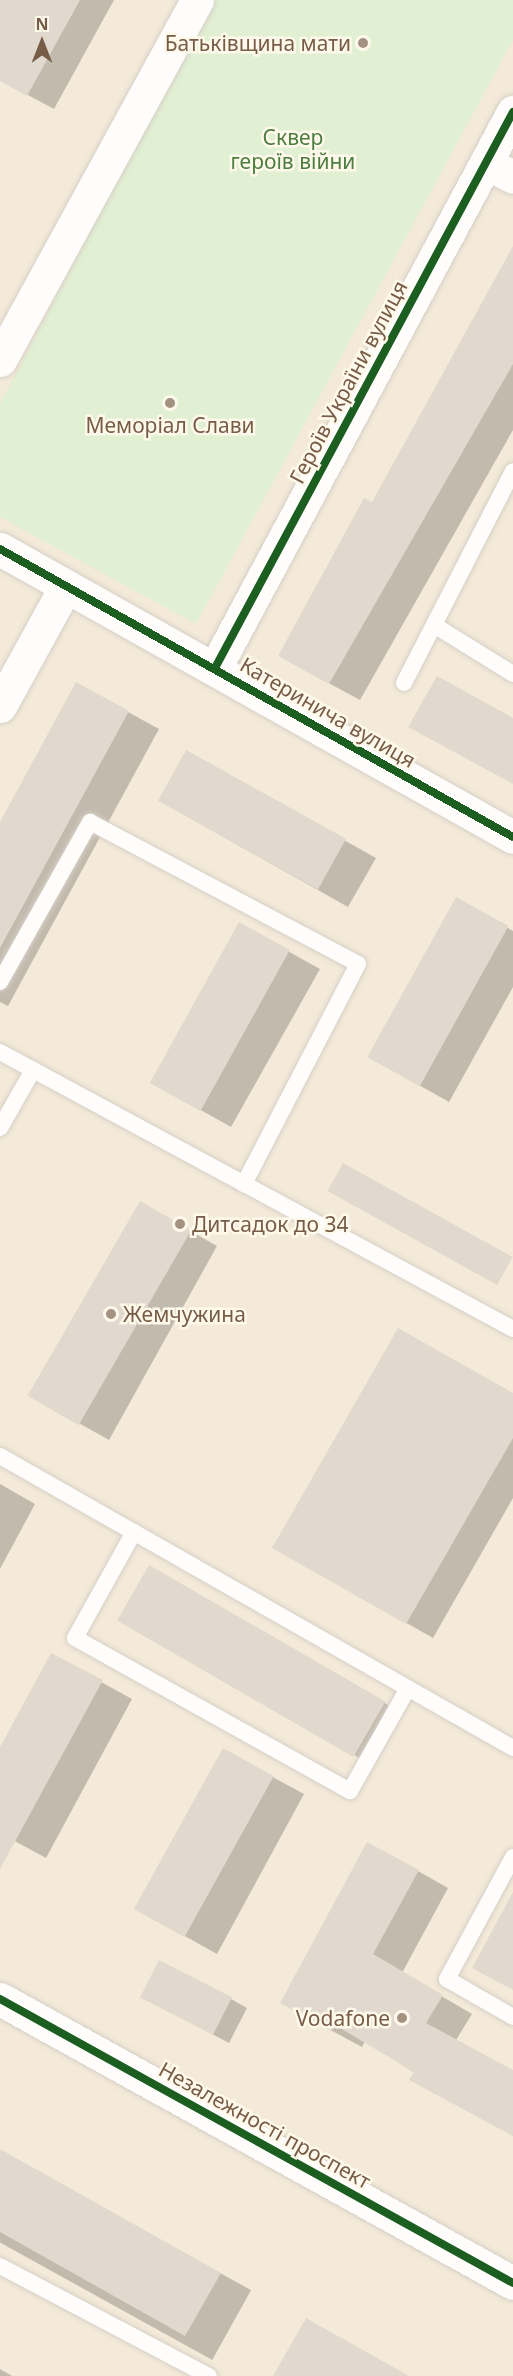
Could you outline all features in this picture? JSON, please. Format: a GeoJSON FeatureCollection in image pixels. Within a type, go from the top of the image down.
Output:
{"type":"FeatureCollection","features":[{"type":"Feature","properties":{"kind":"street"},"geometry":{"type":"LineString","coordinates":[[0,360],[197,0]]}},
{"type":"Feature","properties":{"kind":"street","name":"Героїв України вулиця"},"geometry":{"type":"LineString","coordinates":[[215,669],[499,170],[513,112]]}},
{"type":"Feature","properties":{"kind":"street","name":"Катеринича вулиця"},"geometry":{"type":"LineString","coordinates":[[0,549],[513,837]]}},
{"type":"Feature","properties":{"kind":"street"},"geometry":{"type":"LineString","coordinates":[[0,706],[66,586]]}},
{"type":"Feature","properties":{"kind":"street","name":"Незалежності проспект"},"geometry":{"type":"LineString","coordinates":[[0,1999],[513,2283]]}},
{"type":"Feature","properties":{"kind":"lane"},"geometry":{"type":"LineString","coordinates":[[404,683],[513,471]]}},
{"type":"Feature","properties":{"kind":"lane"},"geometry":{"type":"LineString","coordinates":[[434,625],[513,674]]}},
{"type":"Feature","properties":{"kind":"lane"},"geometry":{"type":"LineString","coordinates":[[0,982],[90,822],[358,964],[244,1184]]}},
{"type":"Feature","properties":{"kind":"lane"},"geometry":{"type":"LineString","coordinates":[[0,1052],[513,1329]]}},
{"type":"Feature","properties":{"kind":"lane"},"geometry":{"type":"LineString","coordinates":[[0,1128],[33,1070]]}},
{"type":"Feature","properties":{"kind":"lane"},"geometry":{"type":"LineString","coordinates":[[0,1456],[513,1748]]}},
{"type":"Feature","properties":{"kind":"lane"},"geometry":{"type":"LineString","coordinates":[[134,1532],[75,1638],[350,1791],[408,1688]]}},
{"type":"Feature","properties":{"kind":"lane"},"geometry":{"type":"LineString","coordinates":[[513,1857],[447,1979],[513,2017]]}},
{"type":"Feature","properties":{"kind":"lane"},"geometry":{"type":"LineString","coordinates":[[0,2265],[209,2376]]}},
{"type":"Feature","properties":{"kind":"shaded area"},"geometry":{"type":"Polygon","coordinates":[[[0,0],[513,0],[513,2376],[0,2376],[0,0]]]}},
{"type":"Feature","properties":{"kind":"green space","name":"Сквер героїв війни"},"geometry":{"type":"Polygon","coordinates":[[[211,0],[513,0],[513,40],[196,624],[0,517],[0,404],[211,0]]]}},
{"type":"Feature","properties":{"kind":"building"},"geometry":{"type":"Polygon","coordinates":[[[0,0],[80,0],[27,96],[0,81],[0,0]]]}},
{"type":"Feature","properties":{"kind":"building"},"geometry":{"type":"Polygon","coordinates":[[[513,246],[513,364],[329,684],[278,656],[364,498],[372,502],[513,246]]]}},
{"type":"Feature","properties":{"kind":"building"},"geometry":{"type":"Polygon","coordinates":[[[437,676],[513,718],[513,784],[408,727],[437,676]]]}},
{"type":"Feature","properties":{"kind":"building"},"geometry":{"type":"Polygon","coordinates":[[[76,682],[129,711],[0,948],[0,822],[76,682]]]}},
{"type":"Feature","properties":{"kind":"building"},"geometry":{"type":"Polygon","coordinates":[[[186,750],[346,839],[318,889],[158,801],[186,750]]]}},
{"type":"Feature","properties":{"kind":"building"},"geometry":{"type":"Polygon","coordinates":[[[456,897],[508,926],[420,1086],[367,1057],[456,897]]]}},
{"type":"Feature","properties":{"kind":"building"},"geometry":{"type":"Polygon","coordinates":[[[239,922],[290,950],[201,1111],[150,1083],[239,922]]]}},
{"type":"Feature","properties":{"kind":"building"},"geometry":{"type":"Polygon","coordinates":[[[343,1163],[513,1257],[497,1285],[327,1191],[343,1163]]]}},
{"type":"Feature","properties":{"kind":"building","name":"Жемчужина"},"geometry":{"type":"Polygon","coordinates":[[[140,1201],[191,1230],[79,1425],[28,1396],[140,1201]]]}},
{"type":"Feature","properties":{"kind":"building"},"geometry":{"type":"Polygon","coordinates":[[[398,1328],[513,1393],[513,1438],[406,1624],[272,1548],[398,1328]]]}},
{"type":"Feature","properties":{"kind":"building"},"geometry":{"type":"Polygon","coordinates":[[[149,1565],[385,1702],[353,1757],[117,1620],[149,1565]]]}},
{"type":"Feature","properties":{"kind":"building"},"geometry":{"type":"Polygon","coordinates":[[[51,1653],[103,1680],[0,1869],[0,1747],[51,1653]]]}},
{"type":"Feature","properties":{"kind":"building"},"geometry":{"type":"Polygon","coordinates":[[[223,1748],[274,1776],[185,1937],[134,1909],[223,1748]]]}},
{"type":"Feature","properties":{"kind":"building"},"geometry":{"type":"Polygon","coordinates":[[[367,1842],[419,1870],[373,1954],[443,1995],[426,2023],[513,2070],[513,2136],[409,2080],[414,2072],[335,2025],[331,2031],[280,2003],[367,1842]]]}},
{"type":"Feature","properties":{"kind":"building"},"geometry":{"type":"Polygon","coordinates":[[[513,1892],[513,1990],[472,1968],[513,1892]]]}},
{"type":"Feature","properties":{"kind":"building"},"geometry":{"type":"Polygon","coordinates":[[[159,1960],[232,1997],[213,2035],[140,1997],[159,1960]]]}},
{"type":"Feature","properties":{"kind":"building"},"geometry":{"type":"Polygon","coordinates":[[[0,2149],[221,2273],[185,2336],[0,2232],[0,2149]]]}},
{"type":"Feature","properties":{"kind":"building"},"geometry":{"type":"Polygon","coordinates":[[[306,2318],[409,2376],[273,2376],[306,2318]]]}},
{"type":"Feature","properties":{"kind":"cycle path"},"geometry":{"type":"LineString","coordinates":[[215,668],[513,112]]}},
{"type":"Feature","properties":{"kind":"cycle path"},"geometry":{"type":"LineString","coordinates":[[0,549],[513,837]]}},
{"type":"Feature","properties":{"kind":"cycle path"},"geometry":{"type":"LineString","coordinates":[[0,1999],[513,2283]]}},
{"type":"Feature","properties":{"kind":"place","name":"Батьківщина мати"},"geometry":{"type":"Point","coordinates":[363,43]}},
{"type":"Feature","properties":{"kind":"place","name":"Меморіал Слави"},"geometry":{"type":"Point","coordinates":[170,403]}},
{"type":"Feature","properties":{"kind":"place","name":"Дитсадок до 34"},"geometry":{"type":"Point","coordinates":[180,1224]}},
{"type":"Feature","properties":{"kind":"place","name":"Жемчужина"},"geometry":{"type":"Point","coordinates":[111,1314]}},
{"type":"Feature","properties":{"kind":"place","name":"Vodafone"},"geometry":{"type":"Point","coordinates":[402,2018]}}]}
